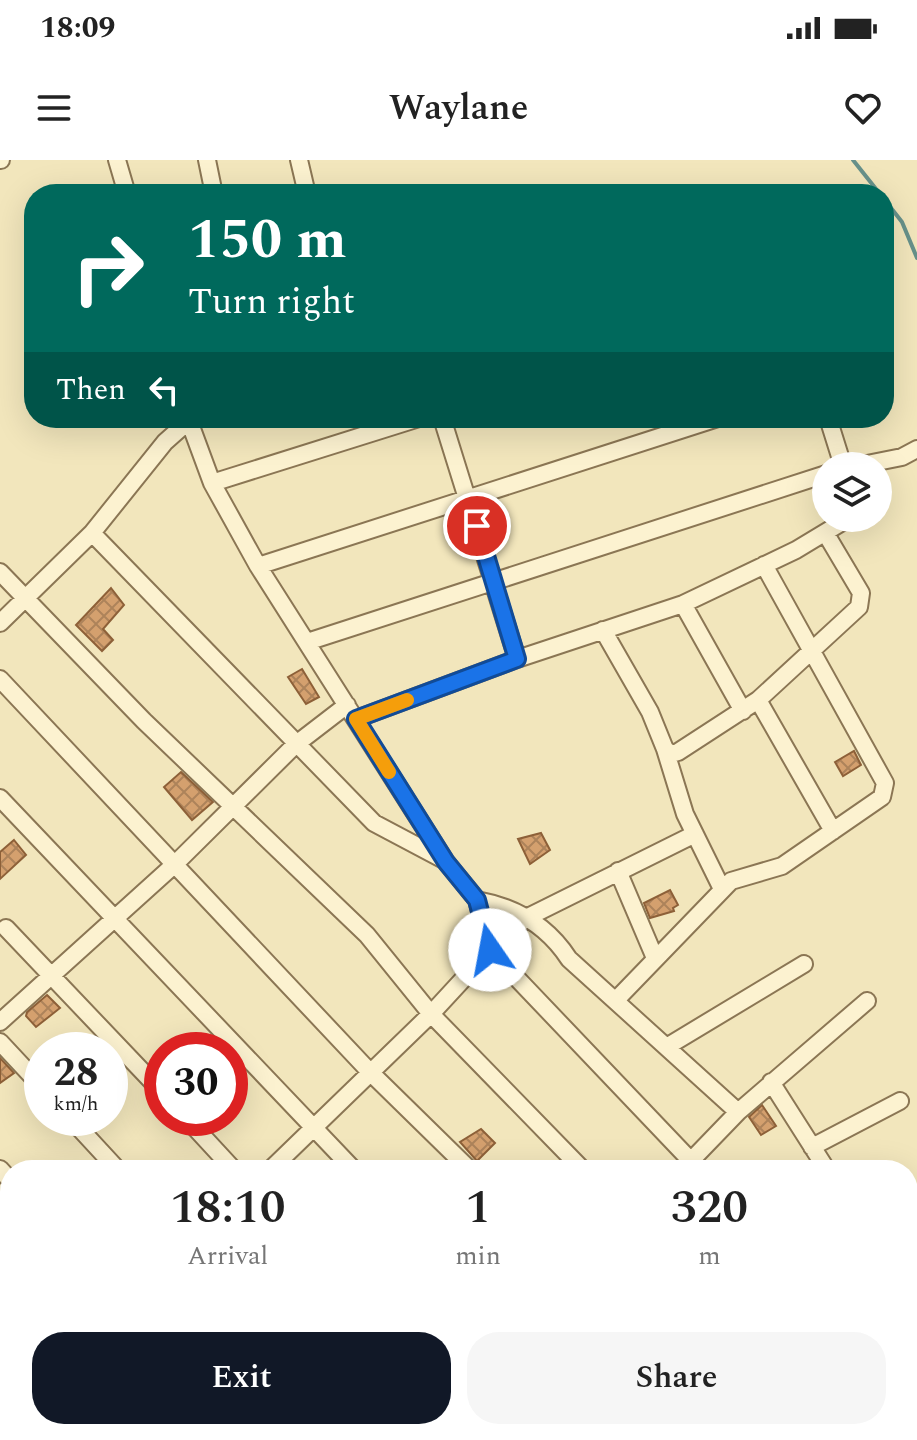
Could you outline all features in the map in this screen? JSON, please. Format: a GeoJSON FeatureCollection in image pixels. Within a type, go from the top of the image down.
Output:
{"type":"FeatureCollection","features":[{"type":"Feature","properties":{"kind":"street"},"geometry":{"type":"LineString","coordinates":[[117,160],[124,184]]}},
{"type":"Feature","properties":{"kind":"street"},"geometry":{"type":"LineString","coordinates":[[207,160],[212,184]]}},
{"type":"Feature","properties":{"kind":"street"},"geometry":{"type":"LineString","coordinates":[[299,160],[305,184]]}},
{"type":"Feature","properties":{"kind":"street"},"geometry":{"type":"LineString","coordinates":[[0,623],[92,533],[137,482],[165,442],[180,428]]}},
{"type":"Feature","properties":{"kind":"street"},"geometry":{"type":"LineString","coordinates":[[193,428],[212,483],[258,566],[446,862],[477,900],[490,950],[682,1160]]}},
{"type":"Feature","properties":{"kind":"street"},"geometry":{"type":"LineString","coordinates":[[212,483],[367,428]]}},
{"type":"Feature","properties":{"kind":"street"},"geometry":{"type":"LineString","coordinates":[[445,428],[517,659]]}},
{"type":"Feature","properties":{"kind":"street"},"geometry":{"type":"LineString","coordinates":[[258,566],[470,500],[623,446],[684,428]]}},
{"type":"Feature","properties":{"kind":"street"},"geometry":{"type":"LineString","coordinates":[[831,428],[839,452]]}},
{"type":"Feature","properties":{"kind":"street"},"geometry":{"type":"LineString","coordinates":[[892,459],[917,449]]}},
{"type":"Feature","properties":{"kind":"street"},"geometry":{"type":"LineString","coordinates":[[307,642],[812,478]]}},
{"type":"Feature","properties":{"kind":"street"},"geometry":{"type":"LineString","coordinates":[[0,1022],[175,864],[295,745],[352,712],[683,604],[829,532]]}},
{"type":"Feature","properties":{"kind":"street"},"geometry":{"type":"LineString","coordinates":[[92,533],[374,823],[446,862]]}},
{"type":"Feature","properties":{"kind":"street"},"geometry":{"type":"LineString","coordinates":[[665,749],[671,754],[678,752],[743,711],[859,607],[862,601],[826,534]]}},
{"type":"Feature","properties":{"kind":"street"},"geometry":{"type":"LineString","coordinates":[[616,1000],[731,881],[782,866],[882,797],[885,783],[764,565]]}},
{"type":"Feature","properties":{"kind":"street"},"geometry":{"type":"LineString","coordinates":[[0,572],[28,597],[144,721],[367,935],[431,1014],[573,1160]]}},
{"type":"Feature","properties":{"kind":"street"},"geometry":{"type":"LineString","coordinates":[[683,604],[743,711]]}},
{"type":"Feature","properties":{"kind":"street"},"geometry":{"type":"LineString","coordinates":[[603,630],[650,712],[685,814],[722,889]]}},
{"type":"Feature","properties":{"kind":"street"},"geometry":{"type":"LineString","coordinates":[[0,679],[370,1072],[460,1160]]}},
{"type":"Feature","properties":{"kind":"street"},"geometry":{"type":"LineString","coordinates":[[758,700],[833,831]]}},
{"type":"Feature","properties":{"kind":"street"},"geometry":{"type":"LineString","coordinates":[[0,798],[345,1160]]}},
{"type":"Feature","properties":{"kind":"street"},"geometry":{"type":"LineString","coordinates":[[388,829],[411,808]]}},
{"type":"Feature","properties":{"kind":"street"},"geometry":{"type":"LineString","coordinates":[[280,1160],[431,1014],[490,950],[526,918],[695,834]]}},
{"type":"Feature","properties":{"kind":"street"},"geometry":{"type":"LineString","coordinates":[[618,871],[655,958]]}},
{"type":"Feature","properties":{"kind":"street"},"geometry":{"type":"LineString","coordinates":[[477,900],[499,904],[550,934],[569,959],[738,1112]]}},
{"type":"Feature","properties":{"kind":"street"},"geometry":{"type":"LineString","coordinates":[[6,928],[144,1073]]}},
{"type":"Feature","properties":{"kind":"street"},"geometry":{"type":"LineString","coordinates":[[668,1046],[804,964]]}},
{"type":"Feature","properties":{"kind":"street"},"geometry":{"type":"LineString","coordinates":[[693,1160],[738,1112],[867,1001]]}},
{"type":"Feature","properties":{"kind":"street"},"geometry":{"type":"LineString","coordinates":[[0,1042],[24,1068]]}},
{"type":"Feature","properties":{"kind":"street"},"geometry":{"type":"LineString","coordinates":[[771,1082],[820,1160]]}},
{"type":"Feature","properties":{"kind":"street"},"geometry":{"type":"LineString","coordinates":[[812,1147],[900,1101]]}},
{"type":"Feature","properties":{"kind":"street"},"geometry":{"type":"LineString","coordinates":[[87,1136],[109,1160]]}},
{"type":"Feature","properties":{"kind":"street"},"geometry":{"type":"LineString","coordinates":[[203,1136],[225,1160]]}},
{"type":"Feature","properties":{"kind":"building"},"geometry":{"type":"Polygon","coordinates":[[[111,588],[124,605],[103,629],[113,640],[102,651],[76,625],[111,588]]]}},
{"type":"Feature","properties":{"kind":"building"},"geometry":{"type":"Polygon","coordinates":[[[302,669],[319,697],[306,704],[288,677],[302,669]]]}},
{"type":"Feature","properties":{"kind":"building"},"geometry":{"type":"Polygon","coordinates":[[[854,751],[861,765],[843,776],[835,762],[854,751]]]}},
{"type":"Feature","properties":{"kind":"building"},"geometry":{"type":"Polygon","coordinates":[[[181,772],[213,802],[192,820],[164,787],[181,772]]]}},
{"type":"Feature","properties":{"kind":"building"},"geometry":{"type":"Polygon","coordinates":[[[541,833],[550,850],[530,864],[518,839],[541,833]]]}},
{"type":"Feature","properties":{"kind":"building"},"geometry":{"type":"Polygon","coordinates":[[[14,840],[26,855],[0,879],[0,852],[14,840]]]}},
{"type":"Feature","properties":{"kind":"building"},"geometry":{"type":"Polygon","coordinates":[[[670,890],[678,905],[673,908],[674,911],[650,918],[644,903],[670,890]]]}},
{"type":"Feature","properties":{"kind":"building"},"geometry":{"type":"Polygon","coordinates":[[[47,995],[60,1008],[36,1027],[26,1016],[27,1012],[47,995]]]}},
{"type":"Feature","properties":{"kind":"building"},"geometry":{"type":"Polygon","coordinates":[[[0,1058],[14,1073],[0,1083],[0,1058]]]}},
{"type":"Feature","properties":{"kind":"building"},"geometry":{"type":"Polygon","coordinates":[[[762,1105],[776,1126],[761,1135],[749,1117],[762,1105]]]}},
{"type":"Feature","properties":{"kind":"building"},"geometry":{"type":"Polygon","coordinates":[[[481,1129],[495,1143],[476,1160],[460,1142],[481,1129]]]}},
{"type":"Feature","properties":{"kind":"waterway"},"geometry":{"type":"LineString","coordinates":[[853,160],[872,184]]}},
{"type":"Feature","properties":{"kind":"waterway"},"geometry":{"type":"LineString","coordinates":[[894,212],[902,222],[917,258]]}},
{"type":"Feature","properties":{"kind":"slow traffic"},"geometry":{"type":"LineString","coordinates":[[389,772],[356,719],[407,700]]}},
{"type":"Feature","properties":{"kind":"route"},"geometry":{"type":"LineString","coordinates":[[477,526],[517,659],[356,719],[446,862],[477,900],[490,950]]}}]}
